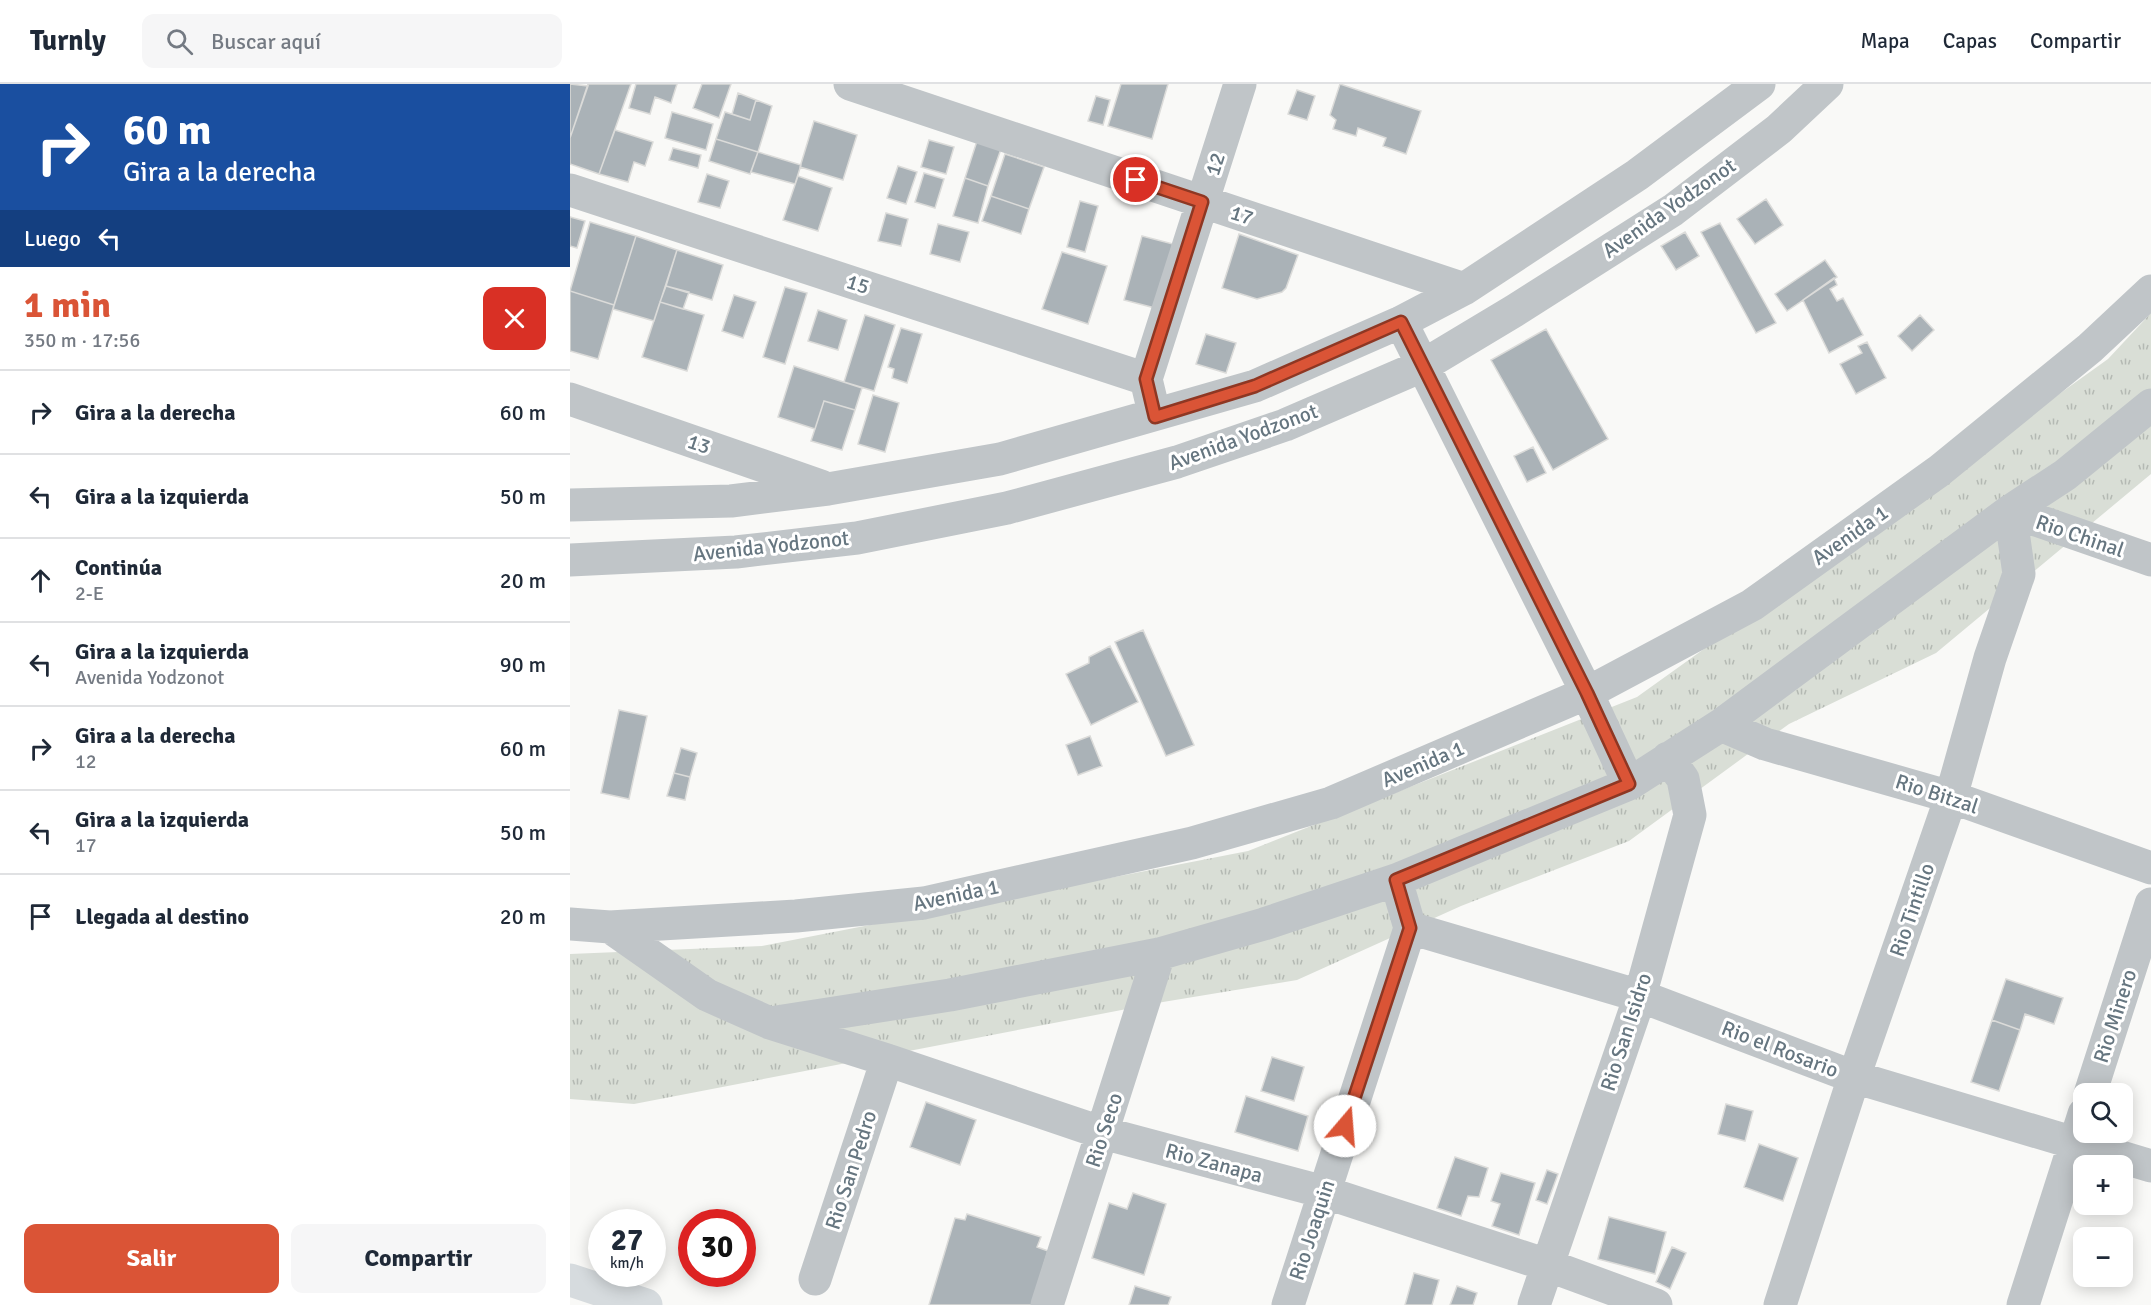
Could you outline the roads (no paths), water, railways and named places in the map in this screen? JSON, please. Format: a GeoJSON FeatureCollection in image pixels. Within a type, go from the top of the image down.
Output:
{"type":"FeatureCollection","features":[{"type":"Feature","properties":{"kind":"street","name":"17"},"geometry":{"type":"LineString","coordinates":[[850,84],[1464,289]]}},
{"type":"Feature","properties":{"kind":"street","name":"12"},"geometry":{"type":"LineString","coordinates":[[1146,379],[1240,84]]}},
{"type":"Feature","properties":{"kind":"street","name":"Avenida Yodzonot"},"geometry":{"type":"LineString","coordinates":[[570,505],[731,501],[828,489],[1000,459],[1155,417],[1255,386],[1401,322],[1464,289],[1637,175],[1759,84]]}},
{"type":"Feature","properties":{"kind":"street","name":"Avenida Yodzonot"},"geometry":{"type":"LineString","coordinates":[[570,560],[736,552],[856,537],[1007,508],[1188,459],[1285,425],[1424,365],[1514,311],[1673,210],[1779,129],[1827,84]]}},
{"type":"Feature","properties":{"kind":"street","name":"15"},"geometry":{"type":"LineString","coordinates":[[570,190],[1146,379]]}},
{"type":"Feature","properties":{"kind":"street","name":"Avenida 1"},"geometry":{"type":"LineString","coordinates":[[570,924],[610,927],[796,916],[924,903],[1192,843],[1331,803],[1587,693],[1752,605],[1939,471],[2090,348],[2151,291]]}},
{"type":"Feature","properties":{"kind":"street"},"geometry":{"type":"LineString","coordinates":[[1401,322],[1587,693],[1629,784]]}},
{"type":"Feature","properties":{"kind":"street"},"geometry":{"type":"LineString","coordinates":[[1146,379],[1155,417]]}},
{"type":"Feature","properties":{"kind":"street","name":"13"},"geometry":{"type":"LineString","coordinates":[[570,399],[828,489]]}},
{"type":"Feature","properties":{"kind":"street"},"geometry":{"type":"LineString","coordinates":[[770,1023],[950,996],[1159,954],[1264,924],[1396,880],[1629,784],[1721,725],[2010,511],[2065,475],[2151,405]]}},
{"type":"Feature","properties":{"kind":"street","name":"Rio Chinal"},"geometry":{"type":"LineString","coordinates":[[2010,511],[2151,560]]}},
{"type":"Feature","properties":{"kind":"street","name":"Rio Tintillo"},"geometry":{"type":"LineString","coordinates":[[1780,1305],[1854,1077],[1951,797],[1990,658],[2019,574],[2010,511]]}},
{"type":"Feature","properties":{"kind":"street","name":"Rio Bitzal"},"geometry":{"type":"LineString","coordinates":[[1721,725],[1765,744],[1951,797],[2151,868]]}},
{"type":"Feature","properties":{"kind":"street","name":"Rio San Isidro"},"geometry":{"type":"LineString","coordinates":[[1534,1305],[1640,996],[1690,815],[1683,779],[1668,758]]}},
{"type":"Feature","properties":{"kind":"street"},"geometry":{"type":"LineString","coordinates":[[1396,880],[1410,928]]}},
{"type":"Feature","properties":{"kind":"street","name":"Rio Minero"},"geometry":{"type":"LineString","coordinates":[[2094,1083],[2151,904]]}},
{"type":"Feature","properties":{"kind":"street","name":"Rio Zanapa"},"geometry":{"type":"LineString","coordinates":[[610,927],[707,995],[770,1023],[1103,1133],[1324,1192],[1547,1265],[1656,1305]]}},
{"type":"Feature","properties":{"kind":"street","name":"Rio el Rosario"},"geometry":{"type":"LineString","coordinates":[[1410,928],[1640,996],[1854,1077],[2073,1127]]}},
{"type":"Feature","properties":{"kind":"street","name":"Rio Joaquin"},"geometry":{"type":"LineString","coordinates":[[1288,1305],[1410,928]]}},
{"type":"Feature","properties":{"kind":"street","name":"Rio Seco"},"geometry":{"type":"LineString","coordinates":[[1047,1305],[1159,954]]}},
{"type":"Feature","properties":{"kind":"street","name":"Rio San Pedro"},"geometry":{"type":"LineString","coordinates":[[814,1280],[887,1060]]}},
{"type":"Feature","properties":{"kind":"street"},"geometry":{"type":"LineString","coordinates":[[2023,1305],[2074,1143]]}},
{"type":"Feature","properties":{"kind":"street","name":"Rio el Rosario"},"geometry":{"type":"LineString","coordinates":[[2107,1143],[2151,1166]]}},
{"type":"Feature","properties":{"kind":"street"},"geometry":{"type":"LineString","coordinates":[[570,1280],[646,1305]]}}]}
